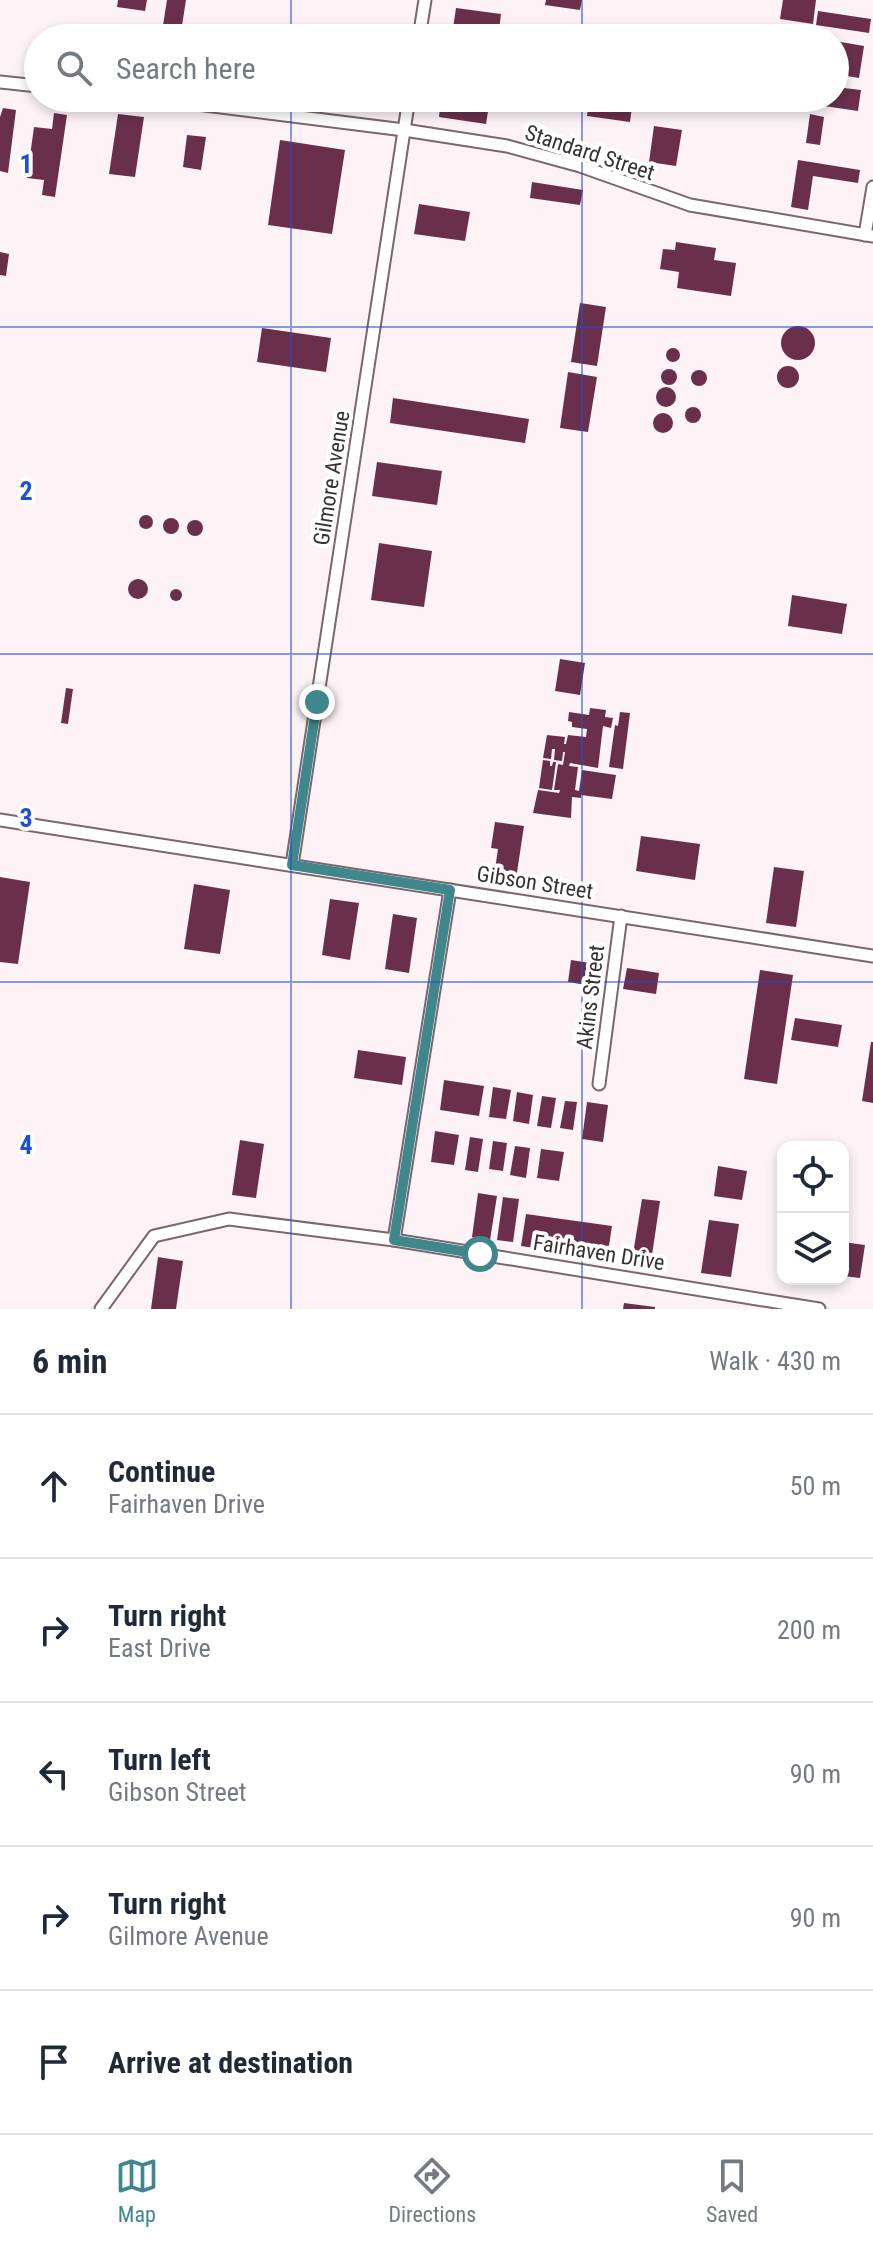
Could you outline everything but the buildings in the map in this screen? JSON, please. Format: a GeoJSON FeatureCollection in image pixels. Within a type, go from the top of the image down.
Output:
{"type":"FeatureCollection","features":[{"type":"Feature","properties":{"kind":"street"},"geometry":{"type":"LineString","coordinates":[[421,24],[425,0]]}},
{"type":"Feature","properties":{"kind":"street"},"geometry":{"type":"LineString","coordinates":[[0,82],[24,85]]}},
{"type":"Feature","properties":{"kind":"street","name":"Standard Street"},"geometry":{"type":"LineString","coordinates":[[261,112],[404,130],[544,155],[654,194],[714,211],[869,236]]}},
{"type":"Feature","properties":{"kind":"street","name":"Gilmore Avenue"},"geometry":{"type":"LineString","coordinates":[[292,865],[407,112]]}},
{"type":"Feature","properties":{"kind":"street"},"geometry":{"type":"LineString","coordinates":[[869,236],[873,187]]}},
{"type":"Feature","properties":{"kind":"street","name":"Gibson Street"},"geometry":{"type":"LineString","coordinates":[[0,820],[873,956]]}},
{"type":"Feature","properties":{"kind":"street"},"geometry":{"type":"LineString","coordinates":[[394,1240],[450,890]]}},
{"type":"Feature","properties":{"kind":"street","name":"Akins Street"},"geometry":{"type":"LineString","coordinates":[[599,1084],[621,916]]}},
{"type":"Feature","properties":{"kind":"street","name":"Fairhaven Drive"},"geometry":{"type":"LineString","coordinates":[[101,1309],[154,1236],[229,1219],[394,1240],[819,1309]]}},
{"type":"Feature","properties":{"kind":"route"},"geometry":{"type":"LineString","coordinates":[[317,702],[292,865],[450,890],[394,1240],[480,1254]]}}]}
